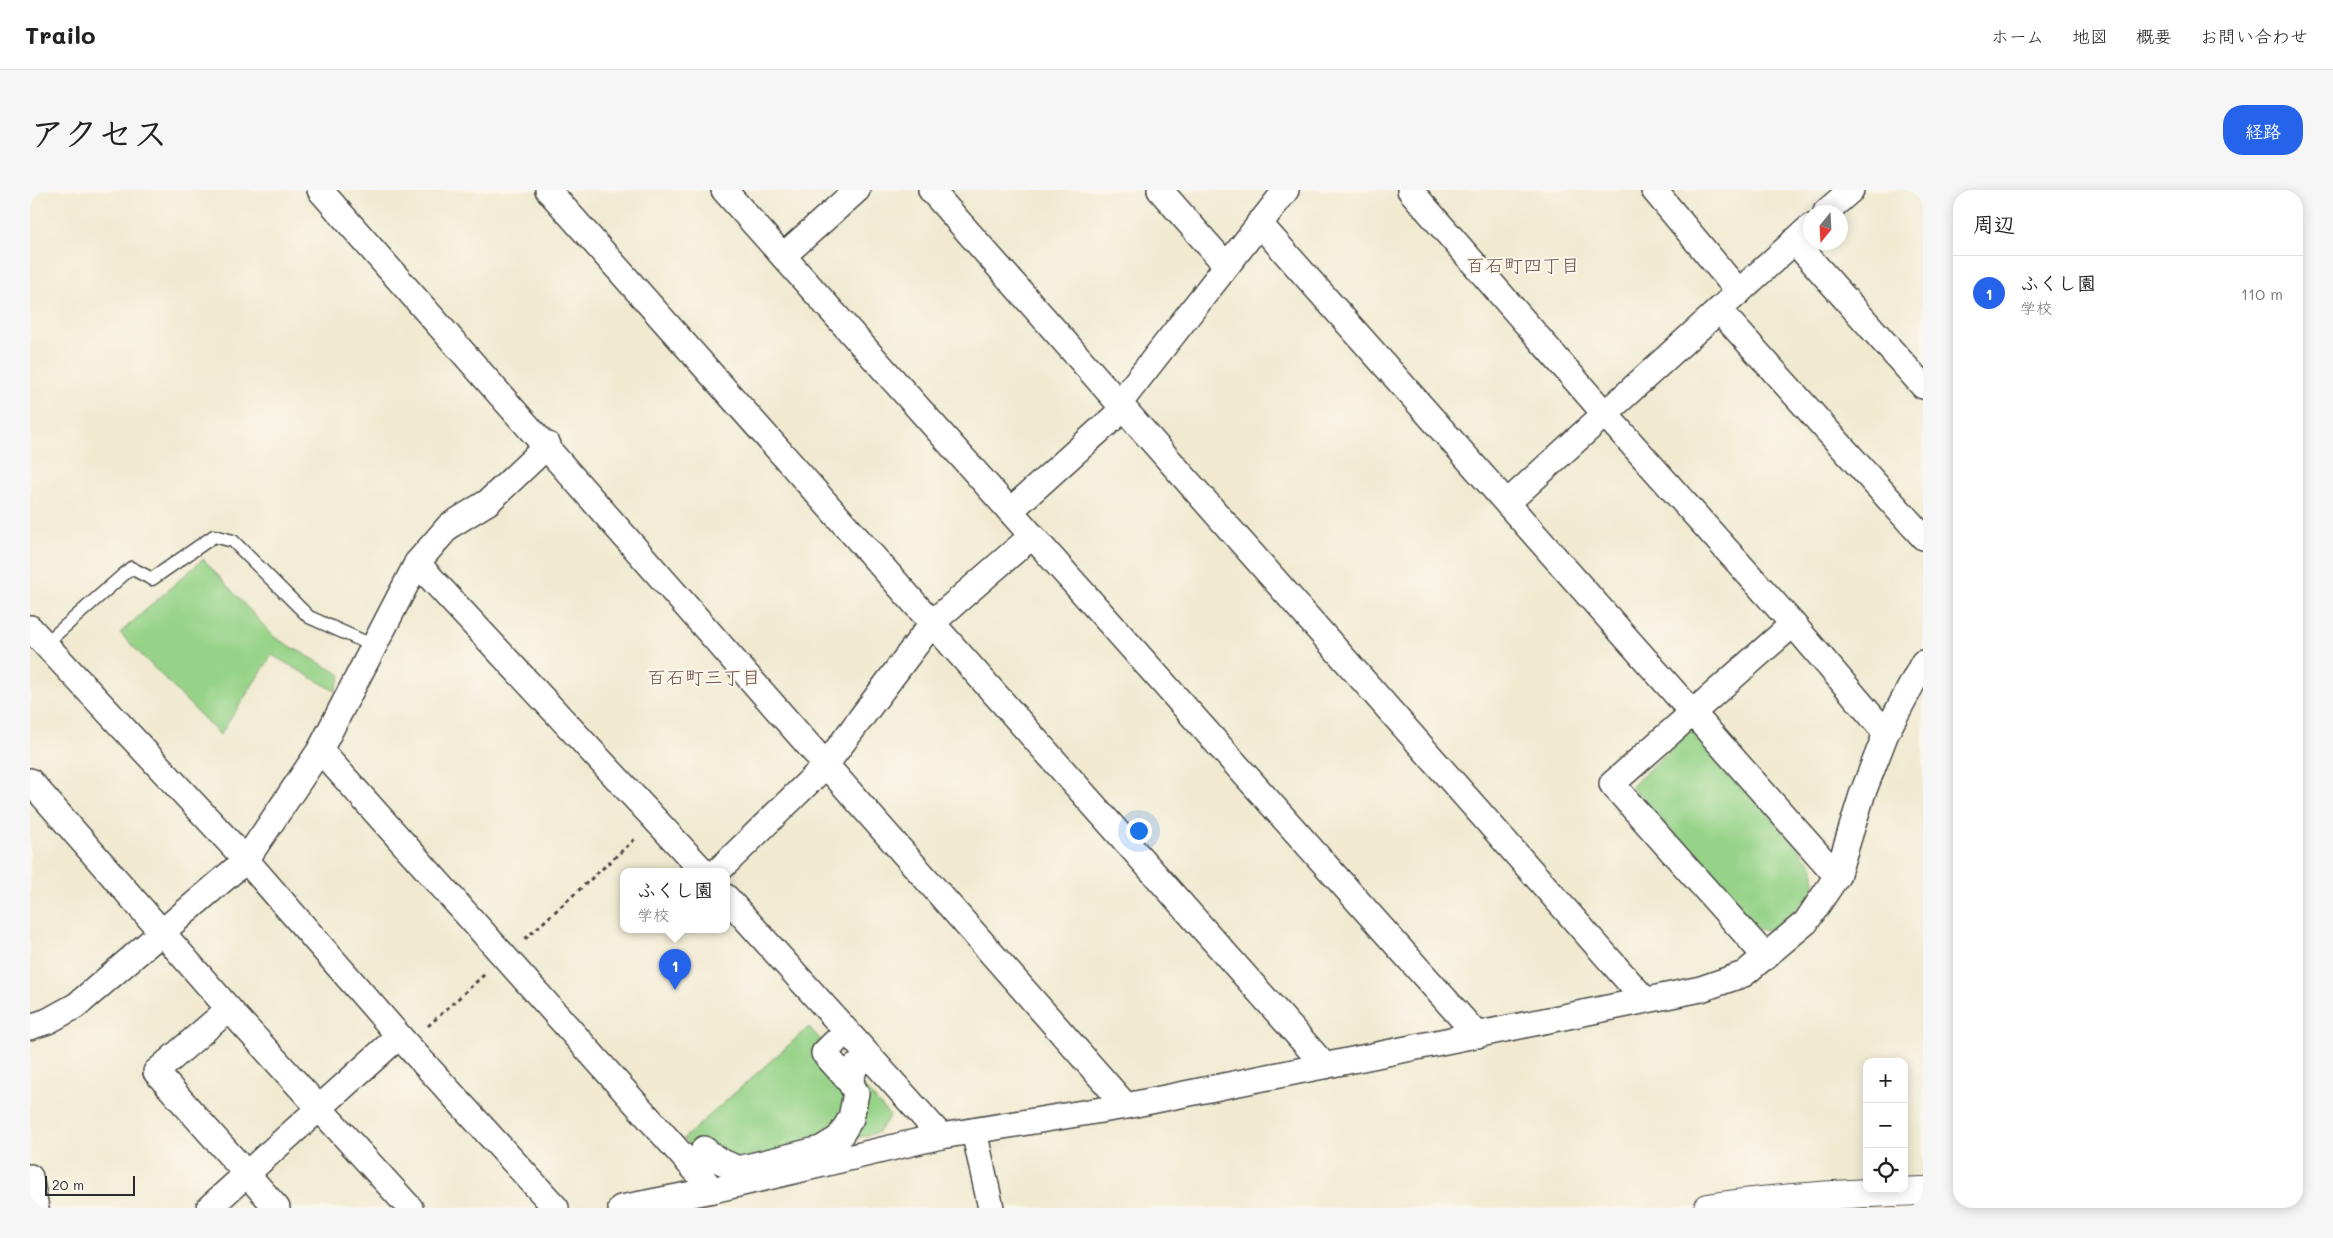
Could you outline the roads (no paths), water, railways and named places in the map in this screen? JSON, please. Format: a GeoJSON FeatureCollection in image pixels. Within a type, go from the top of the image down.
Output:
{"type":"FeatureCollection","features":[{"type":"Feature","properties":{"kind":"highway"},"geometry":{"type":"LineString","coordinates":[[1708,1208],[1751,1201],[1840,1194],[1923,1191]]}},
{"type":"Feature","properties":{"kind":"street"},"geometry":{"type":"LineString","coordinates":[[320,190],[548,445],[825,766],[1126,1106]]}},
{"type":"Feature","properties":{"kind":"street"},"geometry":{"type":"LineString","coordinates":[[548,190],[1325,1066]]}},
{"type":"Feature","properties":{"kind":"street"},"geometry":{"type":"LineString","coordinates":[[724,190],[1477,1034]]}},
{"type":"Feature","properties":{"kind":"street"},"geometry":{"type":"LineString","coordinates":[[782,256],[857,190]]}},
{"type":"Feature","properties":{"kind":"street"},"geometry":{"type":"LineString","coordinates":[[930,190],[1645,1000]]}},
{"type":"Feature","properties":{"kind":"street"},"geometry":{"type":"LineString","coordinates":[[1160,190],[1226,265]]}},
{"type":"Feature","properties":{"kind":"street"},"geometry":{"type":"LineString","coordinates":[[1010,512],[1120,407],[1226,265],[1286,190]]}},
{"type":"Feature","properties":{"kind":"street"},"geometry":{"type":"LineString","coordinates":[[1410,190],[1605,414],[1794,624],[1886,733]]}},
{"type":"Feature","properties":{"kind":"street"},"geometry":{"type":"LineString","coordinates":[[1654,190],[1739,292]]}},
{"type":"Feature","properties":{"kind":"street"},"geometry":{"type":"LineString","coordinates":[[1259,223],[1837,876]]}},
{"type":"Feature","properties":{"kind":"street"},"geometry":{"type":"LineString","coordinates":[[1507,503],[1802,234],[1923,386]]}},
{"type":"Feature","properties":{"kind":"street"},"geometry":{"type":"LineString","coordinates":[[1719,310],[1923,537]]}},
{"type":"Feature","properties":{"kind":"street"},"geometry":{"type":"LineString","coordinates":[[30,1027],[48,1021],[77,1006],[246,860],[320,750],[417,563],[449,526],[488,502],[548,445]]}},
{"type":"Feature","properties":{"kind":"street"},"geometry":{"type":"LineString","coordinates":[[721,868],[825,766],[933,622],[1032,536]]}},
{"type":"Feature","properties":{"kind":"street"},"geometry":{"type":"LineString","coordinates":[[417,563],[700,868]]}},
{"type":"Feature","properties":{"kind":"street"},"geometry":{"type":"LineString","coordinates":[[1766,958],[1612,784],[1794,624]]}},
{"type":"Feature","properties":{"kind":"street"},"geometry":{"type":"LineString","coordinates":[[35,636],[246,860],[399,1036],[556,1208]]}},
{"type":"Feature","properties":{"kind":"street"},"geometry":{"type":"LineString","coordinates":[[620,1208],[713,1190],[941,1136],[1126,1106],[1701,989],[1744,974],[1766,958],[1806,922],[1837,876],[1862,795],[1886,733],[1923,663]]}},
{"type":"Feature","properties":{"kind":"street"},"geometry":{"type":"LineString","coordinates":[[320,750],[713,1190]]}},
{"type":"Feature","properties":{"kind":"street"},"geometry":{"type":"LineString","coordinates":[[30,782],[229,1009],[410,1208]]}},
{"type":"Feature","properties":{"kind":"street"},"geometry":{"type":"LineString","coordinates":[[730,901],[941,1136]]}},
{"type":"Feature","properties":{"kind":"street"},"geometry":{"type":"LineString","coordinates":[[229,1009],[156,1072],[277,1208]]}},
{"type":"Feature","properties":{"kind":"street"},"geometry":{"type":"LineString","coordinates":[[208,1208],[399,1036]]}},
{"type":"Feature","properties":{"kind":"street"},"geometry":{"type":"LineString","coordinates":[[704,1149],[718,1160],[738,1169],[822,1149],[839,1138],[851,1118],[856,1093],[853,1075],[824,1054],[834,1044]]}},
{"type":"Feature","properties":{"kind":"street"},"geometry":{"type":"LineString","coordinates":[[974,1131],[991,1208]]}},
{"type":"Feature","properties":{"kind":"street"},"geometry":{"type":"LineString","coordinates":[[30,1177],[36,1208]]}},
{"type":"Feature","properties":{"kind":"lane"},"geometry":{"type":"LineString","coordinates":[[35,636],[131,568],[152,579],[214,536],[233,541],[309,617],[374,646]]}},
{"type":"Feature","properties":{"kind":"place","name":"ふくし園"},"geometry":{"type":"Point","coordinates":[675,990]}},
{"type":"Feature","properties":{"kind":"district","name":"百石町四丁目"},"geometry":{"type":"Point","coordinates":[1523,265]}},
{"type":"Feature","properties":{"kind":"district","name":"百石町三丁目"},"geometry":{"type":"Point","coordinates":[704,677]}}]}
